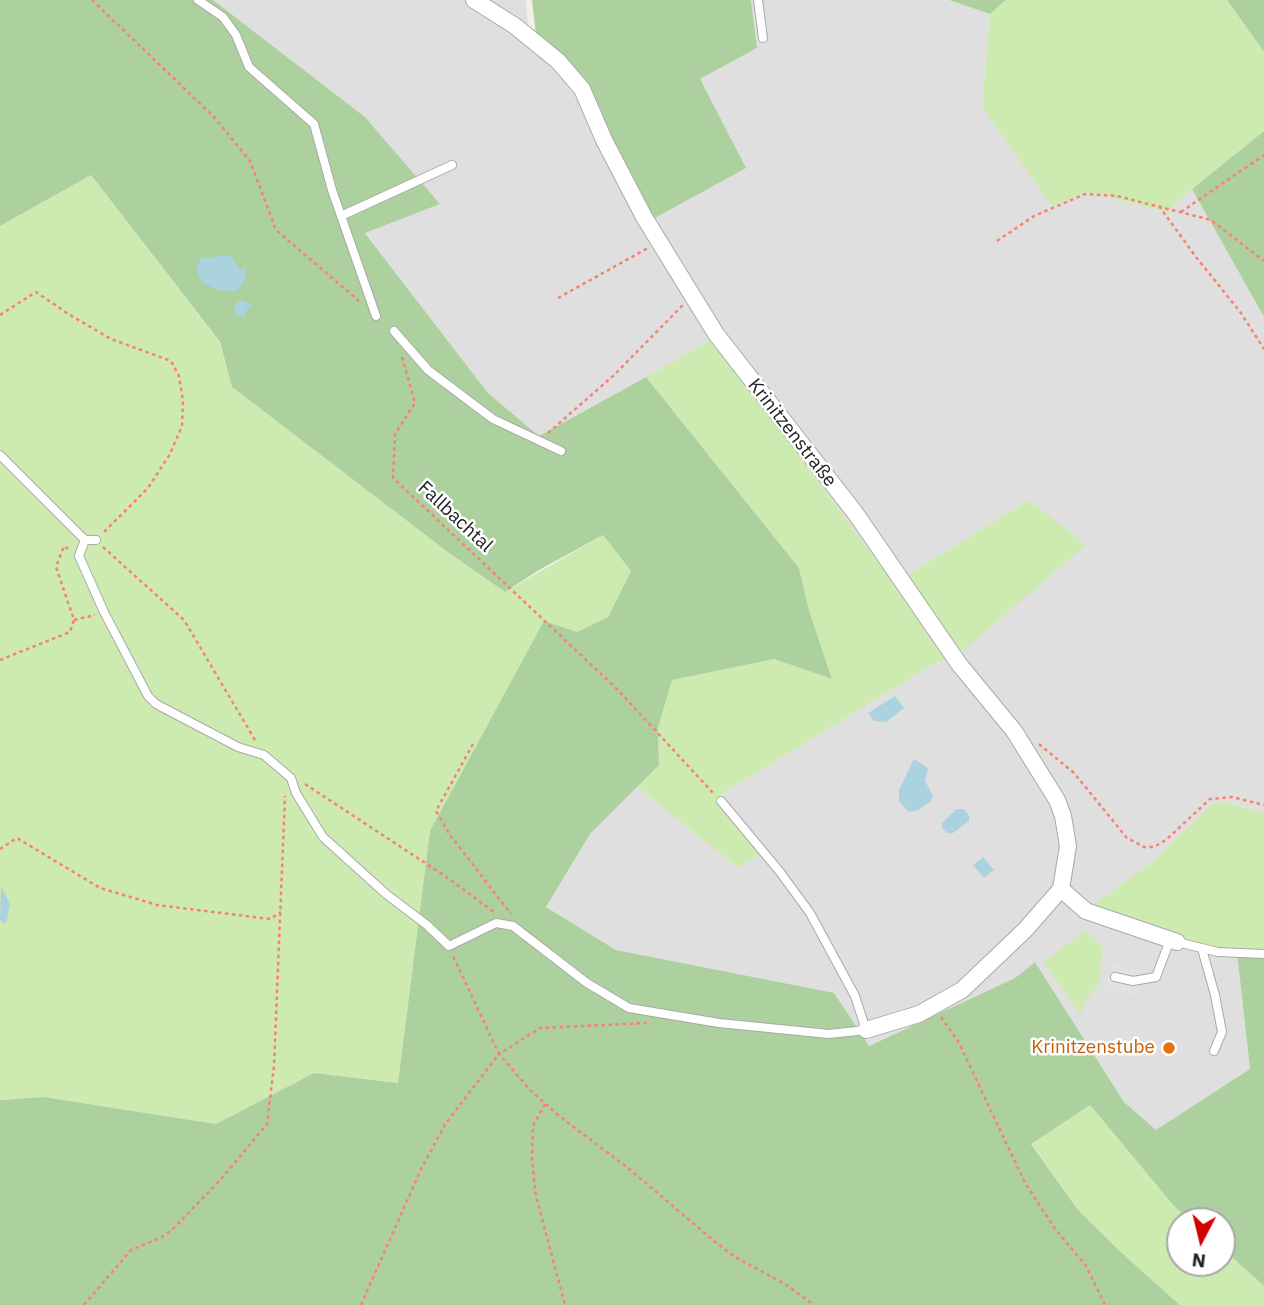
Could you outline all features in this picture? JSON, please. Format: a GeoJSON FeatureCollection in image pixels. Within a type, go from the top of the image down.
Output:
{"type":"FeatureCollection","features":[{"type":"Feature","properties":{"kind":"street","name":"Krinitzenstraße"},"geometry":{"type":"LineString","coordinates":[[474,0],[515,26],[558,61],[582,89],[626,183],[716,334],[856,514],[959,664],[1013,731],[1057,800],[1063,816],[1068,846],[1061,889]]}},
{"type":"Feature","properties":{"kind":"street"},"geometry":{"type":"LineString","coordinates":[[866,1030],[919,1014],[962,990],[1010,945],[1061,889],[1086,911],[1173,941]]}},
{"type":"Feature","properties":{"kind":"lane"},"geometry":{"type":"LineString","coordinates":[[198,0],[223,17],[236,36],[249,67],[314,124],[341,216],[376,316]]}},
{"type":"Feature","properties":{"kind":"lane"},"geometry":{"type":"LineString","coordinates":[[758,0],[763,38]]}},
{"type":"Feature","properties":{"kind":"lane"},"geometry":{"type":"LineString","coordinates":[[341,216],[452,164]]}},
{"type":"Feature","properties":{"kind":"lane"},"geometry":{"type":"LineString","coordinates":[[394,331],[428,370],[493,419],[561,451]]}},
{"type":"Feature","properties":{"kind":"lane"},"geometry":{"type":"LineString","coordinates":[[0,455],[85,540],[96,540]]}},
{"type":"Feature","properties":{"kind":"lane"},"geometry":{"type":"LineString","coordinates":[[85,540],[79,556],[104,612],[148,696],[156,704],[238,747],[264,755],[291,778],[296,793],[323,837],[449,946],[496,923],[513,926],[587,983],[629,1007],[719,1023],[829,1034],[866,1030],[855,996],[810,913],[721,801]]}},
{"type":"Feature","properties":{"kind":"lane"},"geometry":{"type":"LineString","coordinates":[[1115,977],[1133,981],[1156,977],[1173,941],[1218,952],[1264,954]]}},
{"type":"Feature","properties":{"kind":"lane"},"geometry":{"type":"LineString","coordinates":[[1202,949],[1222,1032],[1214,1051]]}},
{"type":"Feature","properties":{"kind":"path"},"geometry":{"type":"LineString","coordinates":[[92,0],[214,117],[250,161],[275,230],[376,316]]}},
{"type":"Feature","properties":{"kind":"path"},"geometry":{"type":"LineString","coordinates":[[1181,212],[1264,155]]}},
{"type":"Feature","properties":{"kind":"path"},"geometry":{"type":"LineString","coordinates":[[997,241],[1034,216],[1085,194],[1117,196],[1211,220],[1264,261]]}},
{"type":"Feature","properties":{"kind":"path"},"geometry":{"type":"LineString","coordinates":[[1159,206],[1241,313],[1264,349]]}},
{"type":"Feature","properties":{"kind":"path"},"geometry":{"type":"LineString","coordinates":[[558,298],[660,242]]}},
{"type":"Feature","properties":{"kind":"path"},"geometry":{"type":"LineString","coordinates":[[0,315],[36,292],[70,316],[111,339],[172,361],[179,376],[183,401],[182,426],[170,454],[148,488],[96,540],[184,620],[264,755]]}},
{"type":"Feature","properties":{"kind":"path"},"geometry":{"type":"LineString","coordinates":[[540,440],[613,376],[693,295]]}},
{"type":"Feature","properties":{"kind":"path","name":"Fallbachtal"},"geometry":{"type":"LineString","coordinates":[[401,355],[415,402],[395,434],[393,478],[618,690],[721,801]]}},
{"type":"Feature","properties":{"kind":"path"},"geometry":{"type":"LineString","coordinates":[[0,660],[70,632],[74,620],[56,567],[64,546],[79,556]]}},
{"type":"Feature","properties":{"kind":"path"},"geometry":{"type":"LineString","coordinates":[[74,620],[104,612]]}},
{"type":"Feature","properties":{"kind":"path"},"geometry":{"type":"LineString","coordinates":[[1013,731],[1042,745],[1074,773],[1127,838],[1144,847],[1154,847],[1166,840],[1210,799],[1232,797],[1264,805]]}},
{"type":"Feature","properties":{"kind":"path"},"geometry":{"type":"LineString","coordinates":[[473,744],[436,811],[463,853],[510,910],[518,930]]}},
{"type":"Feature","properties":{"kind":"path"},"geometry":{"type":"LineString","coordinates":[[84,1305],[131,1250],[162,1237],[173,1229],[223,1177],[267,1124],[274,1066],[283,800],[291,778],[316,790],[494,912]]}},
{"type":"Feature","properties":{"kind":"path"},"geometry":{"type":"LineString","coordinates":[[0,849],[17,838],[100,888],[158,905],[270,919],[281,912]]}},
{"type":"Feature","properties":{"kind":"path"},"geometry":{"type":"LineString","coordinates":[[449,946],[499,1054],[545,1104],[628,1168],[735,1257],[785,1284],[814,1305]]}},
{"type":"Feature","properties":{"kind":"path"},"geometry":{"type":"LineString","coordinates":[[933,1006],[959,1043],[1025,1184],[1086,1266],[1105,1305]]}},
{"type":"Feature","properties":{"kind":"path"},"geometry":{"type":"LineString","coordinates":[[361,1305],[421,1169],[446,1123],[499,1054],[540,1028],[652,1023]]}},
{"type":"Feature","properties":{"kind":"path"},"geometry":{"type":"LineString","coordinates":[[545,1104],[533,1126],[532,1160],[536,1196],[565,1305]]}},
{"type":"Feature","properties":{"kind":"shaded area"},"geometry":{"type":"Polygon","coordinates":[[[213,0],[526,0],[529,42],[577,91],[700,79],[757,48],[751,0],[949,0],[990,14],[982,107],[1086,192],[1167,212],[1192,189],[1264,317],[1264,813],[1226,802],[1212,804],[1153,861],[1087,911],[1237,953],[1250,1069],[1156,1131],[1124,1102],[1035,962],[1015,978],[869,1046],[719,971],[616,950],[546,907],[590,834],[637,787],[738,868],[764,849],[720,795],[927,668],[967,647],[1029,500],[909,574],[885,572],[713,340],[539,436],[488,393],[365,232],[440,204],[365,117],[213,0]]]}},
{"type":"Feature","properties":{"kind":"shaded area"},"geometry":{"type":"Polygon","coordinates":[[[1113,964],[1142,971],[1136,995],[1106,988],[1113,964]]]}},
{"type":"Feature","properties":{"kind":"green space"},"geometry":{"type":"Polygon","coordinates":[[[0,0],[213,0],[365,117],[440,204],[365,233],[488,393],[539,436],[646,377],[799,568],[809,610],[832,679],[774,659],[672,680],[658,728],[659,765],[590,834],[546,907],[616,950],[834,993],[869,1046],[1015,978],[1035,962],[1124,1102],[1156,1130],[1250,1069],[1237,953],[1264,954],[1264,1286],[1236,1261],[1236,1207],[1175,1207],[1090,1105],[1031,1144],[1078,1210],[1180,1305],[0,1305],[0,1100],[44,1097],[216,1124],[314,1073],[398,1083],[430,831],[544,621],[577,632],[608,617],[631,571],[603,535],[505,592],[449,553],[232,387],[220,342],[91,175],[0,226],[0,0]]]}},
{"type":"Feature","properties":{"kind":"green space"},"geometry":{"type":"Polygon","coordinates":[[[532,0],[751,0],[757,48],[700,79],[746,168],[653,219],[615,150],[536,35],[532,0]]]}},
{"type":"Feature","properties":{"kind":"green space"},"geometry":{"type":"Polygon","coordinates":[[[949,0],[1006,0],[990,14],[949,0]]]}},
{"type":"Feature","properties":{"kind":"green space"},"geometry":{"type":"Polygon","coordinates":[[[1006,0],[1227,0],[1264,52],[1264,131],[1167,212],[1086,192],[1052,206],[982,107],[990,14],[1006,0]]]}},
{"type":"Feature","properties":{"kind":"green space"},"geometry":{"type":"Polygon","coordinates":[[[1227,0],[1264,0],[1264,52],[1227,0]]]}},
{"type":"Feature","properties":{"kind":"green space"},"geometry":{"type":"Polygon","coordinates":[[[1264,131],[1264,317],[1192,189],[1264,131]]]}},
{"type":"Feature","properties":{"kind":"green space"},"geometry":{"type":"Polygon","coordinates":[[[91,175],[220,343],[232,387],[449,553],[505,592],[603,535],[631,571],[608,617],[577,632],[430,831],[398,1083],[314,1073],[216,1124],[44,1097],[0,1100],[0,226],[91,175]]]}},
{"type":"Feature","properties":{"kind":"green space"},"geometry":{"type":"Polygon","coordinates":[[[713,339],[885,572],[909,574],[1029,500],[1086,545],[967,647],[927,668],[720,795],[765,849],[738,868],[637,787],[659,765],[658,728],[672,679],[774,659],[832,679],[809,610],[799,568],[646,377],[713,339]]]}},
{"type":"Feature","properties":{"kind":"green space"},"geometry":{"type":"Polygon","coordinates":[[[1225,802],[1264,813],[1264,954],[1218,952],[1086,911],[1153,861],[1212,804],[1225,802]]]}},
{"type":"Feature","properties":{"kind":"green space"},"geometry":{"type":"Polygon","coordinates":[[[1086,930],[1103,948],[1099,985],[1085,1001],[1081,1015],[1043,962],[1086,930]]]}},
{"type":"Feature","properties":{"kind":"green space"},"geometry":{"type":"Polygon","coordinates":[[[1090,1105],[1175,1207],[1166,1207],[1166,1277],[1236,1277],[1236,1261],[1264,1286],[1264,1305],[1180,1305],[1078,1210],[1031,1143],[1090,1105]]]}},
{"type":"Feature","properties":{"kind":"water"},"geometry":{"type":"Polygon","coordinates":[[[231,255],[240,270],[246,267],[246,278],[237,291],[217,290],[202,282],[196,268],[201,258],[231,255]]]}},
{"type":"Feature","properties":{"kind":"water"},"geometry":{"type":"Polygon","coordinates":[[[241,300],[253,305],[248,307],[244,317],[235,312],[235,305],[241,300]]]}},
{"type":"Feature","properties":{"kind":"water"},"geometry":{"type":"Polygon","coordinates":[[[895,696],[904,708],[886,722],[874,721],[868,713],[895,696]]]}},
{"type":"Feature","properties":{"kind":"water"},"geometry":{"type":"Polygon","coordinates":[[[914,759],[928,768],[925,781],[933,796],[931,801],[918,810],[909,812],[899,801],[899,790],[914,759]]]}},
{"type":"Feature","properties":{"kind":"water"},"geometry":{"type":"Polygon","coordinates":[[[956,809],[964,809],[969,821],[953,833],[947,833],[942,828],[942,823],[956,809]]]}},
{"type":"Feature","properties":{"kind":"water"},"geometry":{"type":"Polygon","coordinates":[[[983,857],[994,870],[984,878],[973,865],[983,857]]]}},
{"type":"Feature","properties":{"kind":"water"},"geometry":{"type":"Polygon","coordinates":[[[1,887],[10,903],[6,924],[0,920],[1,887]]]}},
{"type":"Feature","properties":{"kind":"place","name":"Krinitzenstube"},"geometry":{"type":"Point","coordinates":[1169,1048]}}]}
